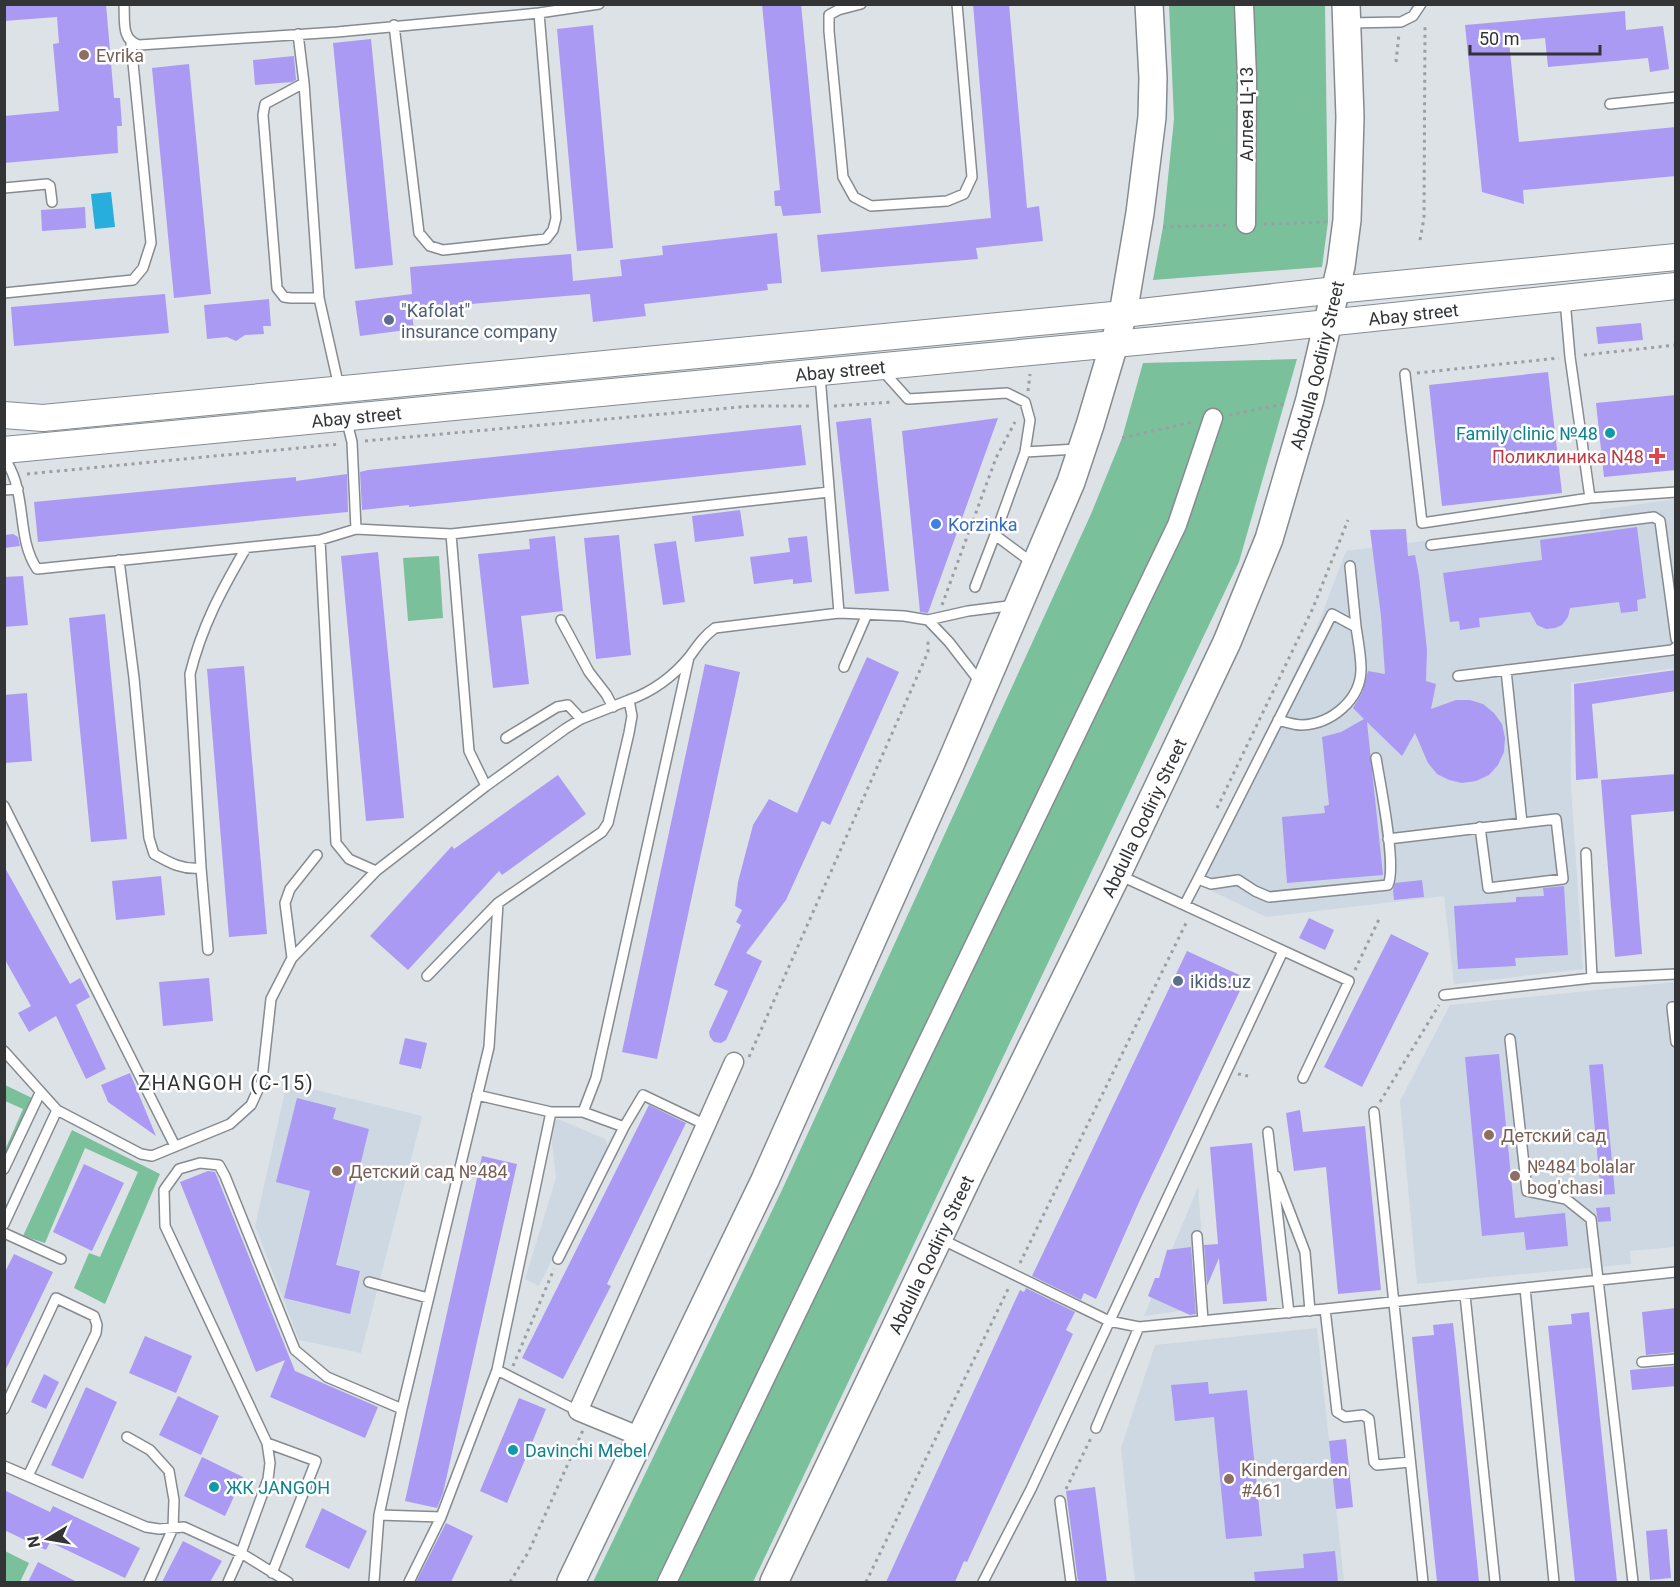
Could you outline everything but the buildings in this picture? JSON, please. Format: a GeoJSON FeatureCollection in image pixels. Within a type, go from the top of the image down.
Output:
{"type":"FeatureCollection","features":[{"type":"Feature","properties":{"kind":"main road"},"geometry":{"type":"LineString","coordinates":[[571,1582],[765,1180],[984,687],[1083,449],[1123,314],[1140,213],[1152,117],[1153,78],[1149,4]]}},
{"type":"Feature","properties":{"kind":"main road","name":"Abdulla Qodiriy Street"},"geometry":{"type":"LineString","coordinates":[[774,1582],[1117,874],[1227,642],[1269,539],[1295,455],[1329,322],[1347,220],[1350,117],[1347,14]]}},
{"type":"Feature","properties":{"kind":"main road","name":"Abay street"},"geometry":{"type":"LineString","coordinates":[[4,415],[43,418],[340,390],[1123,314],[1336,290],[1676,257]]}},
{"type":"Feature","properties":{"kind":"main road","name":"Abay street"},"geometry":{"type":"LineString","coordinates":[[4,450],[1114,345],[1676,286]]}},
{"type":"Feature","properties":{"kind":"main road"},"geometry":{"type":"LineString","coordinates":[[340,390],[346,417]]}},
{"type":"Feature","properties":{"kind":"street","name":"Аллея Ц-13"},"geometry":{"type":"LineString","coordinates":[[1244,4],[1247,77],[1246,225]]}},
{"type":"Feature","properties":{"kind":"street"},"geometry":{"type":"LineString","coordinates":[[667,1582],[1177,525],[1213,418]]}},
{"type":"Feature","properties":{"kind":"street"},"geometry":{"type":"LineString","coordinates":[[641,1437],[584,1413],[706,1125],[740,1064]]}},
{"type":"Feature","properties":{"kind":"lane"},"geometry":{"type":"LineString","coordinates":[[4,293],[133,280],[143,268],[151,243],[131,43],[125,35],[124,4]]}},
{"type":"Feature","properties":{"kind":"lane"},"geometry":{"type":"LineString","coordinates":[[131,43],[139,45],[298,34],[539,13],[599,4]]}},
{"type":"Feature","properties":{"kind":"lane"},"geometry":{"type":"LineString","coordinates":[[861,4],[838,10],[829,15],[829,32],[843,177],[854,197],[871,206],[947,201],[964,194],[972,177],[957,4]]}},
{"type":"Feature","properties":{"kind":"lane"},"geometry":{"type":"LineString","coordinates":[[1347,14],[1401,22],[1413,16],[1421,4]]}},
{"type":"Feature","properties":{"kind":"lane"},"geometry":{"type":"LineString","coordinates":[[394,25],[419,233],[430,246],[443,250],[546,238],[553,230],[556,218],[539,13]]}},
{"type":"Feature","properties":{"kind":"lane"},"geometry":{"type":"LineString","coordinates":[[298,34],[304,83],[319,298],[340,390]]}},
{"type":"Feature","properties":{"kind":"lane"},"geometry":{"type":"LineString","coordinates":[[304,83],[265,104],[263,116],[277,288],[284,297],[319,298]]}},
{"type":"Feature","properties":{"kind":"lane"},"geometry":{"type":"LineString","coordinates":[[1610,104],[1676,97]]}},
{"type":"Feature","properties":{"kind":"lane"},"geometry":{"type":"LineString","coordinates":[[4,188],[46,184],[50,186],[52,202]]}},
{"type":"Feature","properties":{"kind":"lane"},"geometry":{"type":"LineString","coordinates":[[1565,298],[1570,357],[1590,498]]}},
{"type":"Feature","properties":{"kind":"lane"},"geometry":{"type":"LineString","coordinates":[[880,367],[908,399],[1007,393],[1025,402],[1030,420],[1025,452],[975,587]]}},
{"type":"Feature","properties":{"kind":"lane"},"geometry":{"type":"LineString","coordinates":[[820,372],[839,613]]}},
{"type":"Feature","properties":{"kind":"lane"},"geometry":{"type":"LineString","coordinates":[[1406,374],[1422,523],[1590,498],[1676,492]]}},
{"type":"Feature","properties":{"kind":"lane"},"geometry":{"type":"LineString","coordinates":[[346,417],[352,442],[356,529]]}},
{"type":"Feature","properties":{"kind":"lane"},"geometry":{"type":"LineString","coordinates":[[1025,452],[1083,449]]}},
{"type":"Feature","properties":{"kind":"lane"},"geometry":{"type":"LineString","coordinates":[[4,457],[14,475],[18,489],[29,557],[38,569],[320,540],[356,529],[452,534],[829,492]]}},
{"type":"Feature","properties":{"kind":"lane"},"geometry":{"type":"LineString","coordinates":[[4,490],[18,489]]}},
{"type":"Feature","properties":{"kind":"lane"},"geometry":{"type":"LineString","coordinates":[[1431,545],[1654,517],[1660,521],[1676,639]]}},
{"type":"Feature","properties":{"kind":"lane"},"geometry":{"type":"LineString","coordinates":[[452,534],[469,751],[486,786]]}},
{"type":"Feature","properties":{"kind":"lane"},"geometry":{"type":"LineString","coordinates":[[995,535],[1036,566]]}},
{"type":"Feature","properties":{"kind":"lane"},"geometry":{"type":"LineString","coordinates":[[320,540],[336,843],[349,859],[376,871]]}},
{"type":"Feature","properties":{"kind":"lane"},"geometry":{"type":"LineString","coordinates":[[208,950],[190,674],[197,645],[212,607],[246,548]]}},
{"type":"Feature","properties":{"kind":"lane"},"geometry":{"type":"LineString","coordinates":[[119,560],[134,678],[149,838],[154,854],[176,866],[201,868]]}},
{"type":"Feature","properties":{"kind":"lane"},"geometry":{"type":"LineString","coordinates":[[1278,720],[1300,725],[1322,722],[1341,710],[1355,692],[1361,671],[1350,566]]}},
{"type":"Feature","properties":{"kind":"lane"},"geometry":{"type":"LineString","coordinates":[[5,1052],[57,1110],[141,1154],[152,1156],[230,1124],[251,1105],[262,1082],[271,999],[292,958],[376,871],[486,786],[581,719],[647,693],[670,678],[705,635],[715,628],[839,613],[904,616],[928,620],[968,611],[1019,604]]}},
{"type":"Feature","properties":{"kind":"lane"},"geometry":{"type":"LineString","coordinates":[[844,667],[867,614]]}},
{"type":"Feature","properties":{"kind":"lane"},"geometry":{"type":"LineString","coordinates":[[1189,906],[1198,879],[1332,614],[1356,627]]}},
{"type":"Feature","properties":{"kind":"lane"},"geometry":{"type":"LineString","coordinates":[[561,620],[589,672],[613,707]]}},
{"type":"Feature","properties":{"kind":"lane"},"geometry":{"type":"LineString","coordinates":[[928,620],[949,642],[984,687]]}},
{"type":"Feature","properties":{"kind":"lane"},"geometry":{"type":"LineString","coordinates":[[1458,676],[1672,650],[1676,647]]}},
{"type":"Feature","properties":{"kind":"lane"},"geometry":{"type":"LineString","coordinates":[[583,1112],[596,1078],[689,657]]}},
{"type":"Feature","properties":{"kind":"lane"},"geometry":{"type":"LineString","coordinates":[[1506,670],[1522,823]]}},
{"type":"Feature","properties":{"kind":"lane"},"geometry":{"type":"LineString","coordinates":[[428,976],[498,903],[602,832],[608,823],[629,733],[632,716],[629,700]]}},
{"type":"Feature","properties":{"kind":"lane"},"geometry":{"type":"LineString","coordinates":[[506,738],[556,707],[568,705],[581,719]]}},
{"type":"Feature","properties":{"kind":"lane"},"geometry":{"type":"LineString","coordinates":[[1198,879],[1211,884],[1238,880],[1269,897],[1388,885],[1391,877],[1388,839],[1376,758]]}},
{"type":"Feature","properties":{"kind":"lane"},"geometry":{"type":"LineString","coordinates":[[4,806],[175,1146]]}},
{"type":"Feature","properties":{"kind":"lane"},"geometry":{"type":"LineString","coordinates":[[1388,839],[1480,827],[1556,819],[1563,879],[1488,888],[1480,827]]}},
{"type":"Feature","properties":{"kind":"lane"},"geometry":{"type":"LineString","coordinates":[[1586,853],[1592,978]]}},
{"type":"Feature","properties":{"kind":"lane"},"geometry":{"type":"LineString","coordinates":[[292,958],[285,903],[290,890],[317,855]]}},
{"type":"Feature","properties":{"kind":"lane"},"geometry":{"type":"LineString","coordinates":[[1117,874],[1349,981],[1303,1078]]}},
{"type":"Feature","properties":{"kind":"lane"},"geometry":{"type":"LineString","coordinates":[[374,1582],[379,1515],[402,1409],[489,1047],[498,903]]}},
{"type":"Feature","properties":{"kind":"lane"},"geometry":{"type":"LineString","coordinates":[[983,1582],[1031,1489],[1283,951]]}},
{"type":"Feature","properties":{"kind":"lane"},"geometry":{"type":"LineString","coordinates":[[1444,995],[1592,978],[1676,974]]}},
{"type":"Feature","properties":{"kind":"lane"},"geometry":{"type":"LineString","coordinates":[[1676,1007],[1672,1007],[1676,1042]]}},
{"type":"Feature","properties":{"kind":"lane"},"geometry":{"type":"LineString","coordinates":[[1510,1039],[1527,1191],[1566,1199],[1591,1219],[1633,1582]]}},
{"type":"Feature","properties":{"kind":"lane"},"geometry":{"type":"LineString","coordinates":[[4,1169],[40,1093]]}},
{"type":"Feature","properties":{"kind":"lane"},"geometry":{"type":"LineString","coordinates":[[477,1095],[551,1112],[583,1112],[624,1127]]}},
{"type":"Feature","properties":{"kind":"lane"},"geometry":{"type":"LineString","coordinates":[[558,1259],[624,1127],[643,1095],[706,1125]]}},
{"type":"Feature","properties":{"kind":"lane"},"geometry":{"type":"LineString","coordinates":[[4,1224],[57,1110]]}},
{"type":"Feature","properties":{"kind":"lane"},"geometry":{"type":"LineString","coordinates":[[409,1582],[441,1516],[497,1370],[551,1112]]}},
{"type":"Feature","properties":{"kind":"lane"},"geometry":{"type":"LineString","coordinates":[[1374,1112],[1423,1582]]}},
{"type":"Feature","properties":{"kind":"lane"},"geometry":{"type":"LineString","coordinates":[[1268,1132],[1289,1313]]}},
{"type":"Feature","properties":{"kind":"lane"},"geometry":{"type":"LineString","coordinates":[[228,1582],[268,1479],[270,1463],[267,1443],[165,1226],[164,1190],[179,1169],[200,1163],[219,1165],[295,1350],[327,1377],[402,1409]]}},
{"type":"Feature","properties":{"kind":"lane"},"geometry":{"type":"LineString","coordinates":[[1271,1163],[1305,1252],[1310,1311]]}},
{"type":"Feature","properties":{"kind":"lane"},"geometry":{"type":"LineString","coordinates":[[4,1233],[61,1259]]}},
{"type":"Feature","properties":{"kind":"lane"},"geometry":{"type":"LineString","coordinates":[[1197,1236],[1203,1321]]}},
{"type":"Feature","properties":{"kind":"lane"},"geometry":{"type":"LineString","coordinates":[[939,1238],[1109,1321],[1139,1327],[1325,1310],[1676,1272]]}},
{"type":"Feature","properties":{"kind":"lane"},"geometry":{"type":"LineString","coordinates":[[369,1282],[428,1299]]}},
{"type":"Feature","properties":{"kind":"lane"},"geometry":{"type":"LineString","coordinates":[[1525,1288],[1554,1582]]}},
{"type":"Feature","properties":{"kind":"lane"},"geometry":{"type":"LineString","coordinates":[[1465,1295],[1495,1582]]}},
{"type":"Feature","properties":{"kind":"lane"},"geometry":{"type":"LineString","coordinates":[[4,1409],[56,1298],[94,1316],[97,1325],[96,1333],[28,1476]]}},
{"type":"Feature","properties":{"kind":"lane"},"geometry":{"type":"LineString","coordinates":[[1325,1310],[1337,1412],[1345,1417],[1363,1414],[1369,1419],[1374,1462],[1377,1465],[1410,1462]]}},
{"type":"Feature","properties":{"kind":"lane"},"geometry":{"type":"LineString","coordinates":[[1096,1428],[1139,1327]]}},
{"type":"Feature","properties":{"kind":"lane"},"geometry":{"type":"LineString","coordinates":[[1642,1362],[1676,1359]]}},
{"type":"Feature","properties":{"kind":"lane"},"geometry":{"type":"LineString","coordinates":[[497,1370],[584,1413]]}},
{"type":"Feature","properties":{"kind":"lane"},"geometry":{"type":"LineString","coordinates":[[127,1437],[150,1450],[169,1471],[174,1500],[173,1528],[149,1582]]}},
{"type":"Feature","properties":{"kind":"lane"},"geometry":{"type":"LineString","coordinates":[[267,1443],[316,1461],[272,1573]]}},
{"type":"Feature","properties":{"kind":"lane"},"geometry":{"type":"LineString","coordinates":[[4,1466],[146,1527],[159,1529],[184,1527],[241,1553],[288,1582]]}},
{"type":"Feature","properties":{"kind":"lane"},"geometry":{"type":"LineString","coordinates":[[1060,1501],[1071,1582]]}},
{"type":"Feature","properties":{"kind":"lane"},"geometry":{"type":"LineString","coordinates":[[379,1515],[441,1516]]}},
{"type":"Feature","properties":{"kind":"path"},"geometry":{"type":"LineString","coordinates":[[1396,62],[1401,22],[1425,27],[1424,218],[1420,240]]}},
{"type":"Feature","properties":{"kind":"path"},"geometry":{"type":"LineString","coordinates":[[1406,374],[1676,345]]}},
{"type":"Feature","properties":{"kind":"path"},"geometry":{"type":"LineString","coordinates":[[740,1064],[928,652],[928,620],[943,603],[996,458],[1025,402],[1030,374]]}},
{"type":"Feature","properties":{"kind":"path"},"geometry":{"type":"LineString","coordinates":[[14,475],[751,406]]}},
{"type":"Feature","properties":{"kind":"path"},"geometry":{"type":"LineString","coordinates":[[1215,813],[1313,608],[1348,520]]}},
{"type":"Feature","properties":{"kind":"path"},"geometry":{"type":"LineString","coordinates":[[866,1582],[1189,906]]}},
{"type":"Feature","properties":{"kind":"path"},"geometry":{"type":"LineString","coordinates":[[1349,981],[1380,917]]}},
{"type":"Feature","properties":{"kind":"path"},"geometry":{"type":"LineString","coordinates":[[1374,1112],[1444,995]]}},
{"type":"Feature","properties":{"kind":"path"},"geometry":{"type":"LineString","coordinates":[[509,1376],[558,1259]]}},
{"type":"Feature","properties":{"kind":"path"},"geometry":{"type":"LineString","coordinates":[[510,1582],[529,1551],[584,1413]]}},
{"type":"Feature","properties":{"kind":"path"},"geometry":{"type":"LineString","coordinates":[[1060,1501],[1096,1428]]}},
{"type":"Feature","properties":{"kind":"shaded area"},"geometry":{"type":"Polygon","coordinates":[[[1675,499],[1675,668],[1571,683],[1571,786],[1583,969],[1454,984],[1444,896],[1266,917],[1193,882],[1317,627],[1346,551],[1600,518],[1600,510],[1675,499]]]}},
{"type":"Feature","properties":{"kind":"shaded area","name":"№484 bolalar bog'chasi"},"geometry":{"type":"Polygon","coordinates":[[[1675,982],[1675,1247],[1630,1251],[1631,1264],[1417,1284],[1400,1101],[1450,1005],[1675,982]]]}},
{"type":"Feature","properties":{"kind":"shaded area","name":"Детский сад №484"},"geometry":{"type":"Polygon","coordinates":[[[287,1083],[422,1116],[361,1353],[299,1340],[255,1226],[287,1083]]]}},
{"type":"Feature","properties":{"kind":"shaded area"},"geometry":{"type":"Polygon","coordinates":[[[558,1119],[605,1139],[608,1146],[539,1286],[525,1279],[556,1178],[551,1133],[553,1123],[558,1119]]]}},
{"type":"Feature","properties":{"kind":"shaded area"},"geometry":{"type":"Polygon","coordinates":[[[1198,1187],[1207,1307],[1144,1316],[1198,1187]]]}},
{"type":"Feature","properties":{"kind":"shaded area","name":"Kindergarden #461"},"geometry":{"type":"Polygon","coordinates":[[[1317,1328],[1344,1582],[1135,1582],[1121,1448],[1155,1345],[1317,1328]]]}},
{"type":"Feature","properties":{"kind":"green space"},"geometry":{"type":"Polygon","coordinates":[[[1169,5],[1325,5],[1328,222],[1322,267],[1153,280],[1163,227],[1174,119],[1169,5]]]}},
{"type":"Feature","properties":{"kind":"green space"},"geometry":{"type":"Polygon","coordinates":[[[1297,359],[1239,562],[753,1582],[593,1582],[782,1190],[1091,514],[1122,438],[1143,363],[1297,359]]]}},
{"type":"Feature","properties":{"kind":"green space"},"geometry":{"type":"Polygon","coordinates":[[[439,556],[443,618],[408,621],[403,558],[439,556]]]}},
{"type":"Feature","properties":{"kind":"green space"},"geometry":{"type":"Polygon","coordinates":[[[5,1085],[32,1098],[5,1155],[5,1150],[23,1109],[5,1101],[5,1085]]]}},
{"type":"Feature","properties":{"kind":"green space"},"geometry":{"type":"Polygon","coordinates":[[[72,1130],[160,1174],[105,1304],[74,1288],[89,1253],[100,1257],[138,1172],[85,1148],[45,1243],[23,1236],[72,1130]]]}},
{"type":"Feature","properties":{"kind":"green space"},"geometry":{"type":"Polygon","coordinates":[[[5,1551],[29,1563],[20,1582],[5,1582],[5,1551]]]}},
{"type":"Feature","properties":{"kind":"water"},"geometry":{"type":"Polygon","coordinates":[[[111,192],[115,227],[95,229],[91,194],[111,192]]]}},
{"type":"Feature","properties":{"kind":"place","name":"Evrika"},"geometry":{"type":"Point","coordinates":[84,55]}},
{"type":"Feature","properties":{"kind":"place","name":"\"Kafolat\" insurance company"},"geometry":{"type":"Point","coordinates":[389,320]}},
{"type":"Feature","properties":{"kind":"place","name":"Family clinic №48"},"geometry":{"type":"Point","coordinates":[1610,433]}},
{"type":"Feature","properties":{"kind":"place","name":"Поликлиника N48"},"geometry":{"type":"Point","coordinates":[1657,456]}},
{"type":"Feature","properties":{"kind":"place","name":"Korzinka"},"geometry":{"type":"Point","coordinates":[936,524]}},
{"type":"Feature","properties":{"kind":"place","name":"ikids.uz"},"geometry":{"type":"Point","coordinates":[1178,981]}},
{"type":"Feature","properties":{"kind":"place","name":"Детский сад"},"geometry":{"type":"Point","coordinates":[1489,1135]}},
{"type":"Feature","properties":{"kind":"place","name":"Детский сад №484"},"geometry":{"type":"Point","coordinates":[337,1171]}},
{"type":"Feature","properties":{"kind":"place","name":"№484 bolalar bog'chasi"},"geometry":{"type":"Point","coordinates":[1515,1176]}},
{"type":"Feature","properties":{"kind":"place","name":"Davinchi Mebel"},"geometry":{"type":"Point","coordinates":[513,1450]}},
{"type":"Feature","properties":{"kind":"place","name":"Kindergarden #461"},"geometry":{"type":"Point","coordinates":[1229,1479]}},
{"type":"Feature","properties":{"kind":"place","name":"ЖК JANGOH"},"geometry":{"type":"Point","coordinates":[214,1487]}},
{"type":"Feature","properties":{"kind":"district","name":"ZHANGOH (C-15)"},"geometry":{"type":"Point","coordinates":[226,1083]}}]}
